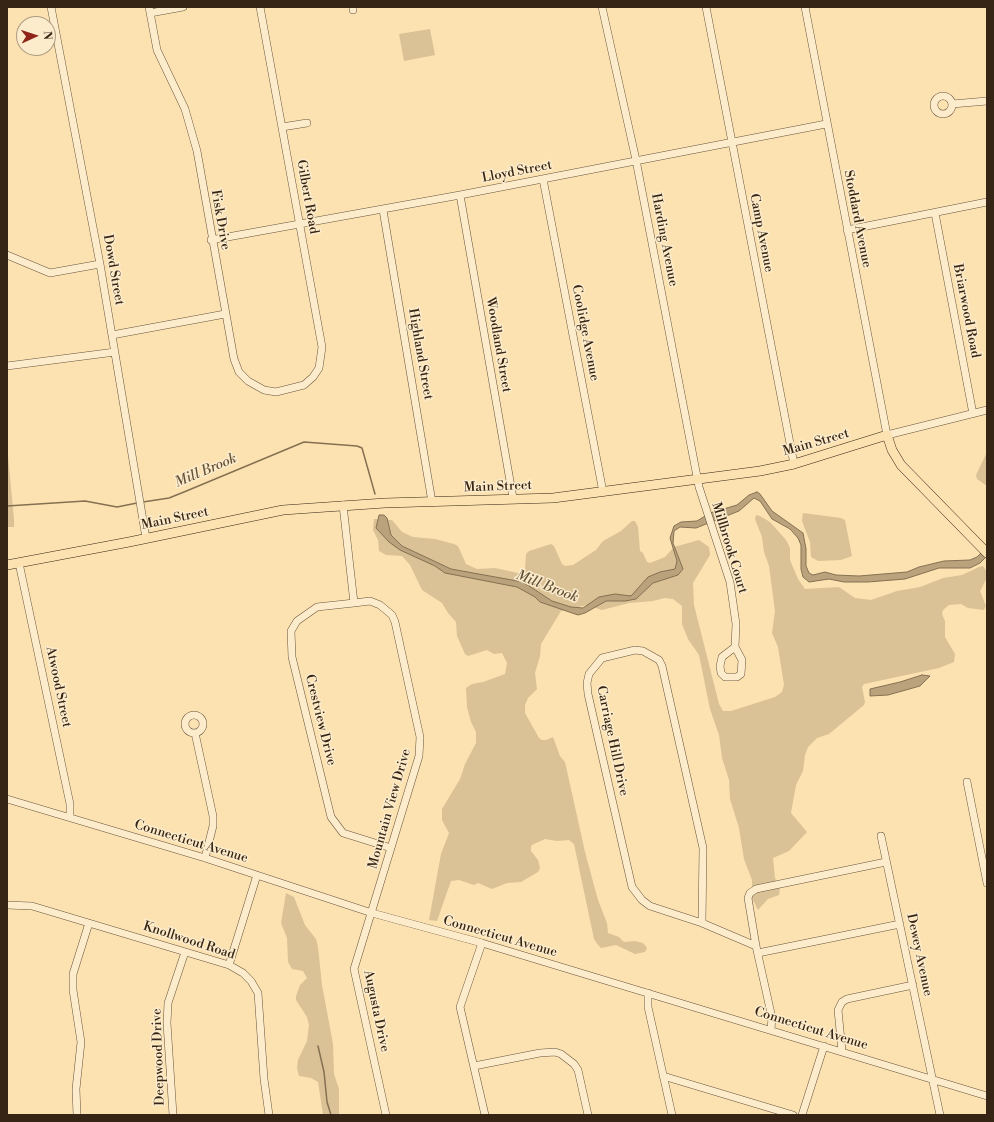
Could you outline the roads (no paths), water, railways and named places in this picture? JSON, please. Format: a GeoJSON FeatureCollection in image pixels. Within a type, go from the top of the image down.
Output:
{"type":"FeatureCollection","features":[{"type":"Feature","properties":{"kind":"main road","name":"Main Street"},"geometry":{"type":"LineString","coordinates":[[7,565],[283,510],[343,505],[513,498],[553,498],[760,471],[794,464],[887,435]]}},
{"type":"Feature","properties":{"kind":"main road"},"geometry":{"type":"LineString","coordinates":[[887,435],[892,450],[901,465],[984,550]]}},
{"type":"Feature","properties":{"kind":"street","name":"Dowd Street"},"geometry":{"type":"LineString","coordinates":[[51,7],[100,264],[146,538]]}},
{"type":"Feature","properties":{"kind":"street"},"geometry":{"type":"LineString","coordinates":[[149,10],[183,7]]}},
{"type":"Feature","properties":{"kind":"street","name":"Gilbert Road"},"geometry":{"type":"LineString","coordinates":[[260,7],[322,347],[319,368],[313,377],[304,385]]}},
{"type":"Feature","properties":{"kind":"street","name":"Harding Avenue"},"geometry":{"type":"LineString","coordinates":[[602,7],[636,160],[697,479]]}},
{"type":"Feature","properties":{"kind":"street","name":"Camp Avenue"},"geometry":{"type":"LineString","coordinates":[[706,7],[731,144],[794,464]]}},
{"type":"Feature","properties":{"kind":"street","name":"Stoddard Avenue"},"geometry":{"type":"LineString","coordinates":[[805,7],[826,124],[887,435]]}},
{"type":"Feature","properties":{"kind":"street","name":"Fisk Drive"},"geometry":{"type":"LineString","coordinates":[[149,10],[157,50],[185,109],[191,128],[234,359],[240,372],[248,381],[264,390],[276,392],[304,385]]}},
{"type":"Feature","properties":{"kind":"street"},"geometry":{"type":"LineString","coordinates":[[952,104],[987,101]]}},
{"type":"Feature","properties":{"kind":"street"},"geometry":{"type":"LineString","coordinates":[[282,127],[307,124]]}},
{"type":"Feature","properties":{"kind":"street","name":"Lloyd Street"},"geometry":{"type":"LineString","coordinates":[[211,240],[383,210],[636,160],[731,144],[826,124]]}},
{"type":"Feature","properties":{"kind":"street","name":"Coolidge Avenue"},"geometry":{"type":"LineString","coordinates":[[543,179],[603,492]]}},
{"type":"Feature","properties":{"kind":"street","name":"Woodland Street"},"geometry":{"type":"LineString","coordinates":[[460,195],[513,498]]}},
{"type":"Feature","properties":{"kind":"street"},"geometry":{"type":"LineString","coordinates":[[847,230],[987,202]]}},
{"type":"Feature","properties":{"kind":"street","name":"Highland Street"},"geometry":{"type":"LineString","coordinates":[[383,210],[432,502]]}},
{"type":"Feature","properties":{"kind":"street","name":"Briarwood Road"},"geometry":{"type":"LineString","coordinates":[[935,213],[973,414]]}},
{"type":"Feature","properties":{"kind":"street"},"geometry":{"type":"LineString","coordinates":[[7,256],[50,273],[100,264]]}},
{"type":"Feature","properties":{"kind":"street"},"geometry":{"type":"LineString","coordinates":[[112,335],[225,314]]}},
{"type":"Feature","properties":{"kind":"street"},"geometry":{"type":"LineString","coordinates":[[7,366],[115,352]]}},
{"type":"Feature","properties":{"kind":"street","name":"Main Street"},"geometry":{"type":"LineString","coordinates":[[887,435],[987,410]]}},
{"type":"Feature","properties":{"kind":"street","name":"Millbrook Court"},"geometry":{"type":"LineString","coordinates":[[697,479],[706,512],[730,582],[736,624],[735,647]]}},
{"type":"Feature","properties":{"kind":"street"},"geometry":{"type":"LineString","coordinates":[[343,505],[354,603]]}},
{"type":"Feature","properties":{"kind":"street","name":"Atwood Street"},"geometry":{"type":"LineString","coordinates":[[19,563],[70,804],[70,817]]}},
{"type":"Feature","properties":{"kind":"street","name":"Mountain View Drive"},"geometry":{"type":"LineString","coordinates":[[354,603],[370,601],[380,604],[392,615],[420,737],[419,756],[372,913]]}},
{"type":"Feature","properties":{"kind":"street","name":"Crestview Drive"},"geometry":{"type":"LineString","coordinates":[[354,603],[317,607],[297,621],[291,631],[292,657],[331,817],[343,833],[391,848]]}},
{"type":"Feature","properties":{"kind":"street","name":"Carriage Hill Drive"},"geometry":{"type":"LineString","coordinates":[[702,923],[703,848],[662,666],[659,660],[643,651],[635,650],[602,658],[589,674],[587,683],[588,694],[632,887],[642,900],[650,906],[702,923],[757,949]]}},
{"type":"Feature","properties":{"kind":"street"},"geometry":{"type":"LineString","coordinates":[[195,732],[213,816],[213,826],[205,858]]}},
{"type":"Feature","properties":{"kind":"street"},"geometry":{"type":"LineString","coordinates":[[967,782],[987,883]]}},
{"type":"Feature","properties":{"kind":"street","name":"Connecticut Avenue"},"geometry":{"type":"LineString","coordinates":[[7,799],[205,858],[372,913],[482,943],[771,1029],[987,1096]]}},
{"type":"Feature","properties":{"kind":"street","name":"Dewey Avenue"},"geometry":{"type":"LineString","coordinates":[[881,836],[940,1115]]}},
{"type":"Feature","properties":{"kind":"street"},"geometry":{"type":"LineString","coordinates":[[771,1029],[772,1018],[748,898],[750,893],[756,889],[886,862]]}},
{"type":"Feature","properties":{"kind":"street"},"geometry":{"type":"LineString","coordinates":[[229,965],[257,875]]}},
{"type":"Feature","properties":{"kind":"street","name":"Knollwood Road"},"geometry":{"type":"LineString","coordinates":[[7,905],[32,906],[229,965],[243,973],[252,981],[258,993],[264,1079],[269,1115]]}},
{"type":"Feature","properties":{"kind":"street","name":"Augusta Drive"},"geometry":{"type":"LineString","coordinates":[[372,913],[354,969],[386,1115]]}},
{"type":"Feature","properties":{"kind":"street"},"geometry":{"type":"LineString","coordinates":[[77,1115],[76,1089],[81,1042],[73,990],[73,974],[89,923]]}},
{"type":"Feature","properties":{"kind":"street"},"geometry":{"type":"LineString","coordinates":[[757,949],[900,924]]}},
{"type":"Feature","properties":{"kind":"street"},"geometry":{"type":"LineString","coordinates":[[482,943],[460,1007],[485,1115]]}},
{"type":"Feature","properties":{"kind":"street","name":"Deepwood Drive"},"geometry":{"type":"LineString","coordinates":[[173,1115],[167,1023],[168,1003],[185,952]]}},
{"type":"Feature","properties":{"kind":"street"},"geometry":{"type":"LineString","coordinates":[[842,1051],[839,1006],[847,999],[913,985]]}},
{"type":"Feature","properties":{"kind":"street"},"geometry":{"type":"LineString","coordinates":[[648,993],[648,1007],[672,1115]]}},
{"type":"Feature","properties":{"kind":"street"},"geometry":{"type":"LineString","coordinates":[[802,1115],[824,1046]]}},
{"type":"Feature","properties":{"kind":"street"},"geometry":{"type":"LineString","coordinates":[[474,1066],[540,1053],[555,1052],[561,1054],[574,1064],[578,1070],[588,1115]]}},
{"type":"Feature","properties":{"kind":"street"},"geometry":{"type":"LineString","coordinates":[[664,1076],[793,1115]]}},
{"type":"Feature","properties":{"kind":"waterway","name":"Mill Brook"},"geometry":{"type":"LineString","coordinates":[[143,502],[169,498],[304,442],[357,446],[362,448],[375,494]]}},
{"type":"Feature","properties":{"kind":"waterway","name":"Mill Brook"},"geometry":{"type":"LineString","coordinates":[[7,506],[85,501],[117,507],[137,503]]}},
{"type":"Feature","properties":{"kind":"waterway"},"geometry":{"type":"LineString","coordinates":[[318,1046],[324,1072],[327,1102],[331,1115]]}}]}
